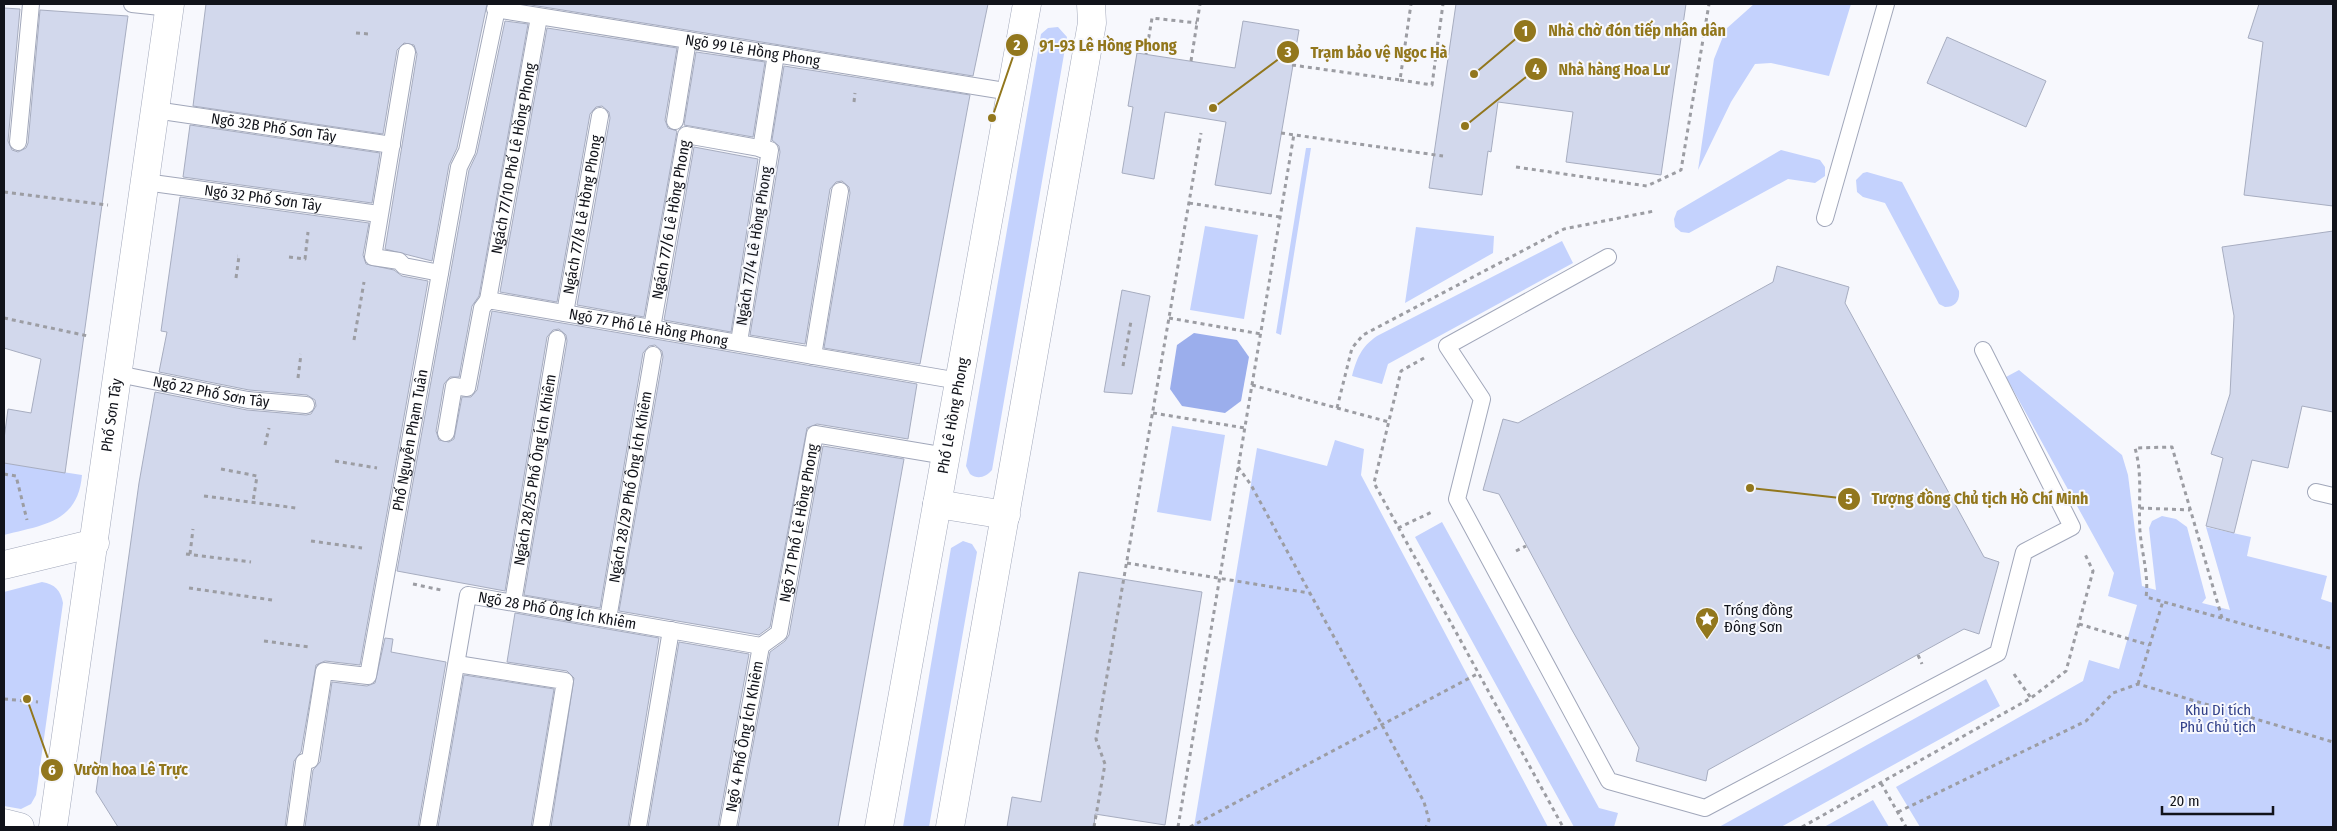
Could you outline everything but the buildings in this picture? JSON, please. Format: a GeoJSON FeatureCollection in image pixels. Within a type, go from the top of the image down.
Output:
{"type":"FeatureCollection","features":[{"type":"Feature","properties":{"kind":"street","name":"Phố Lê Hồng Phong"},"geometry":{"type":"LineString","coordinates":[[879,827],[1027,4]]}},
{"type":"Feature","properties":{"kind":"street"},"geometry":{"type":"LineString","coordinates":[[950,827],[1092,23],[1091,4]]}},
{"type":"Feature","properties":{"kind":"street","name":"Phố Sơn Tây"},"geometry":{"type":"LineString","coordinates":[[54,827],[170,6]]}},
{"type":"Feature","properties":{"kind":"street"},"geometry":{"type":"LineString","coordinates":[[937,504],[1006,515]]}},
{"type":"Feature","properties":{"kind":"street"},"geometry":{"type":"LineString","coordinates":[[4,564],[94,543]]}},
{"type":"Feature","properties":{"kind":"street"},"geometry":{"type":"LineString","coordinates":[[4,823],[20,827]]}},
{"type":"Feature","properties":{"kind":"lane"},"geometry":{"type":"LineString","coordinates":[[18,142],[31,4]]}},
{"type":"Feature","properties":{"kind":"lane"},"geometry":{"type":"LineString","coordinates":[[132,4],[170,6]]}},
{"type":"Feature","properties":{"kind":"lane"},"geometry":{"type":"LineString","coordinates":[[1825,218],[1886,4]]}},
{"type":"Feature","properties":{"kind":"lane","name":"Ngõ 99 Lê Hồng Phong"},"geometry":{"type":"LineString","coordinates":[[497,7],[539,17],[1011,92]]}},
{"type":"Feature","properties":{"kind":"lane","name":"Phố Nguyễn Phạm Tuân"},"geometry":{"type":"LineString","coordinates":[[324,671],[368,676],[459,167],[467,151],[497,7]]}},
{"type":"Feature","properties":{"kind":"lane","name":"Ngách 77/10 Phố Lê Hồng Phong"},"geometry":{"type":"LineString","coordinates":[[488,300],[539,17]]}},
{"type":"Feature","properties":{"kind":"lane"},"geometry":{"type":"LineString","coordinates":[[675,121],[688,40]]}},
{"type":"Feature","properties":{"kind":"lane"},"geometry":{"type":"LineString","coordinates":[[407,52],[373,257],[399,261],[404,266],[440,273]]}},
{"type":"Feature","properties":{"kind":"lane","name":"Ngách 77/4 Lê Hồng Phong"},"geometry":{"type":"LineString","coordinates":[[738,342],[766,149],[776,54]]}},
{"type":"Feature","properties":{"kind":"lane","name":"Ngõ 32B Phố Sơn Tây"},"geometry":{"type":"LineString","coordinates":[[155,110],[392,145]]}},
{"type":"Feature","properties":{"kind":"lane","name":"Ngách 77/8 Lê Hồng Phong"},"geometry":{"type":"LineString","coordinates":[[565,313],[600,116]]}},
{"type":"Feature","properties":{"kind":"lane","name":"Ngách 77/6 Lê Hồng Phong"},"geometry":{"type":"LineString","coordinates":[[652,328],[686,135],[766,149]]}},
{"type":"Feature","properties":{"kind":"lane","name":"Ngõ 32 Phố Sơn Tây"},"geometry":{"type":"LineString","coordinates":[[145,182],[380,214]]}},
{"type":"Feature","properties":{"kind":"lane"},"geometry":{"type":"LineString","coordinates":[[813,356],[840,191]]}},
{"type":"Feature","properties":{"kind":"lane"},"geometry":{"type":"LineString","coordinates":[[1608,257],[1447,346],[1482,399],[1457,499],[1609,781],[1704,808],[1998,653],[2024,552],[2072,528],[1983,350]]}},
{"type":"Feature","properties":{"kind":"lane"},"geometry":{"type":"LineString","coordinates":[[446,433],[454,386],[467,388],[482,308],[488,300]]}},
{"type":"Feature","properties":{"kind":"lane","name":"Ngõ 77 Phố Lê Hồng Phong"},"geometry":{"type":"LineString","coordinates":[[488,300],[738,342],[959,382]]}},
{"type":"Feature","properties":{"kind":"lane","name":"Ngách 28/25 Phố Ông Ích Khiêm"},"geometry":{"type":"LineString","coordinates":[[513,602],[557,339]]}},
{"type":"Feature","properties":{"kind":"lane","name":"Ngách 28/29 Phố Ông Ích Khiêm"},"geometry":{"type":"LineString","coordinates":[[608,619],[653,355]]}},
{"type":"Feature","properties":{"kind":"lane","name":"Ngõ 22 Phố Sơn Tây"},"geometry":{"type":"LineString","coordinates":[[118,374],[248,400],[306,406]]}},
{"type":"Feature","properties":{"kind":"lane","name":"Ngõ 71 Phố Lê Hồng Phong"},"geometry":{"type":"LineString","coordinates":[[761,646],[778,633],[814,434],[946,456]]}},
{"type":"Feature","properties":{"kind":"lane"},"geometry":{"type":"LineString","coordinates":[[2316,492],[2333,496]]}},
{"type":"Feature","properties":{"kind":"lane","name":"Ngõ 28 Phố Ông Ích Khiêm"},"geometry":{"type":"LineString","coordinates":[[428,827],[468,595],[761,646]]}},
{"type":"Feature","properties":{"kind":"lane"},"geometry":{"type":"LineString","coordinates":[[638,827],[671,630]]}},
{"type":"Feature","properties":{"kind":"lane","name":"Ngõ 4 Phố Ông Ích Khiêm"},"geometry":{"type":"LineString","coordinates":[[728,827],[761,646]]}},
{"type":"Feature","properties":{"kind":"lane"},"geometry":{"type":"LineString","coordinates":[[457,664],[565,681],[541,827]]}},
{"type":"Feature","properties":{"kind":"lane"},"geometry":{"type":"LineString","coordinates":[[295,827],[304,762],[310,760],[324,671]]}},
{"type":"Feature","properties":{"kind":"path"},"geometry":{"type":"LineString","coordinates":[[1191,61],[1200,4]]}},
{"type":"Feature","properties":{"kind":"path"},"geometry":{"type":"LineString","coordinates":[[1400,80],[1410,4]]}},
{"type":"Feature","properties":{"kind":"path"},"geometry":{"type":"LineString","coordinates":[[1292,65],[1432,85],[1443,4]]}},
{"type":"Feature","properties":{"kind":"path"},"geometry":{"type":"LineString","coordinates":[[1516,166],[1647,186],[1681,170],[1709,4]]}},
{"type":"Feature","properties":{"kind":"path"},"geometry":{"type":"LineString","coordinates":[[1146,54],[1152,18],[1197,23]]}},
{"type":"Feature","properties":{"kind":"path"},"geometry":{"type":"LineString","coordinates":[[356,33],[369,34]]}},
{"type":"Feature","properties":{"kind":"path"},"geometry":{"type":"LineString","coordinates":[[1094,827],[1105,764],[1096,739],[1201,133]]}},
{"type":"Feature","properties":{"kind":"path"},"geometry":{"type":"LineString","coordinates":[[1281,133],[1443,156]]}},
{"type":"Feature","properties":{"kind":"path"},"geometry":{"type":"LineString","coordinates":[[1178,827],[1294,134]]}},
{"type":"Feature","properties":{"kind":"path"},"geometry":{"type":"LineString","coordinates":[[4,192],[141,209]]}},
{"type":"Feature","properties":{"kind":"path"},"geometry":{"type":"LineString","coordinates":[[1189,203],[1280,217]]}},
{"type":"Feature","properties":{"kind":"path"},"geometry":{"type":"LineString","coordinates":[[289,257],[304,259],[311,204]]}},
{"type":"Feature","properties":{"kind":"path"},"geometry":{"type":"LineString","coordinates":[[1337,408],[1352,348],[1363,335],[1564,229],[1654,211]]}},
{"type":"Feature","properties":{"kind":"path"},"geometry":{"type":"LineString","coordinates":[[236,278],[239,256],[237,256]]}},
{"type":"Feature","properties":{"kind":"path"},"geometry":{"type":"LineString","coordinates":[[354,340],[367,261],[373,257]]}},
{"type":"Feature","properties":{"kind":"path"},"geometry":{"type":"LineString","coordinates":[[4,318],[94,338]]}},
{"type":"Feature","properties":{"kind":"path"},"geometry":{"type":"LineString","coordinates":[[1169,318],[1261,334]]}},
{"type":"Feature","properties":{"kind":"path"},"geometry":{"type":"LineString","coordinates":[[1123,366],[1131,321]]}},
{"type":"Feature","properties":{"kind":"path"},"geometry":{"type":"LineString","coordinates":[[1447,346],[1401,371],[1374,483],[1477,674],[1563,827]]}},
{"type":"Feature","properties":{"kind":"path"},"geometry":{"type":"LineString","coordinates":[[1252,385],[1389,422]]}},
{"type":"Feature","properties":{"kind":"path"},"geometry":{"type":"LineString","coordinates":[[1153,413],[1245,428]]}},
{"type":"Feature","properties":{"kind":"path"},"geometry":{"type":"LineString","coordinates":[[2222,618],[2172,447],[2135,448],[2140,468],[2140,532],[2147,587],[2146,597],[2333,649]]}},
{"type":"Feature","properties":{"kind":"path"},"geometry":{"type":"LineString","coordinates":[[335,461],[404,472]]}},
{"type":"Feature","properties":{"kind":"path"},"geometry":{"type":"LineString","coordinates":[[1238,467],[1251,485],[1424,802],[1429,820],[1426,827]]}},
{"type":"Feature","properties":{"kind":"path"},"geometry":{"type":"LineString","coordinates":[[221,469],[257,476],[253,502]]}},
{"type":"Feature","properties":{"kind":"path"},"geometry":{"type":"LineString","coordinates":[[4,474],[16,476],[27,520]]}},
{"type":"Feature","properties":{"kind":"path"},"geometry":{"type":"LineString","coordinates":[[204,496],[296,508]]}},
{"type":"Feature","properties":{"kind":"path"},"geometry":{"type":"LineString","coordinates":[[1398,528],[1457,499]]}},
{"type":"Feature","properties":{"kind":"path"},"geometry":{"type":"LineString","coordinates":[[2140,508],[2190,510]]}},
{"type":"Feature","properties":{"kind":"path"},"geometry":{"type":"LineString","coordinates":[[1802,827],[2031,698],[2066,671],[2093,570],[2072,528]]}},
{"type":"Feature","properties":{"kind":"path"},"geometry":{"type":"LineString","coordinates":[[193,530],[188,554],[251,562]]}},
{"type":"Feature","properties":{"kind":"path"},"geometry":{"type":"LineString","coordinates":[[311,541],[391,552]]}},
{"type":"Feature","properties":{"kind":"path"},"geometry":{"type":"LineString","coordinates":[[1127,563],[1310,593]]}},
{"type":"Feature","properties":{"kind":"path"},"geometry":{"type":"LineString","coordinates":[[385,579],[468,595]]}},
{"type":"Feature","properties":{"kind":"path"},"geometry":{"type":"LineString","coordinates":[[189,588],[272,600]]}},
{"type":"Feature","properties":{"kind":"path"},"geometry":{"type":"LineString","coordinates":[[2138,684],[2163,602]]}},
{"type":"Feature","properties":{"kind":"path"},"geometry":{"type":"LineString","coordinates":[[2079,624],[2149,646]]}},
{"type":"Feature","properties":{"kind":"path"},"geometry":{"type":"LineString","coordinates":[[264,641],[321,649],[320,666],[324,671]]}},
{"type":"Feature","properties":{"kind":"path"},"geometry":{"type":"LineString","coordinates":[[1190,827],[1477,674]]}},
{"type":"Feature","properties":{"kind":"path"},"geometry":{"type":"LineString","coordinates":[[1898,812],[2086,721],[2113,693],[2138,684],[2333,742]]}},
{"type":"Feature","properties":{"kind":"path"},"geometry":{"type":"LineString","coordinates":[[4,700],[40,702]]}},
{"type":"Feature","properties":{"kind":"path"},"geometry":{"type":"LineString","coordinates":[[1881,783],[1906,827]]}},
{"type":"Feature","properties":{"kind":"green space"},"geometry":{"type":"Polygon","coordinates":[[[1754,4],[1851,4],[1829,76],[1771,63],[1755,64],[1731,102],[1698,170],[1714,59],[1726,29],[1754,4]]]}},
{"type":"Feature","properties":{"kind":"green space"},"geometry":{"type":"Polygon","coordinates":[[[1058,27],[1067,37],[992,470],[985,476],[976,477],[970,474],[966,466],[1041,34],[1048,28],[1058,27]]]}},
{"type":"Feature","properties":{"kind":"green space"},"geometry":{"type":"Polygon","coordinates":[[[1306,148],[1311,148],[1281,335],[1276,333],[1306,148]]]}},
{"type":"Feature","properties":{"kind":"green space"},"geometry":{"type":"Polygon","coordinates":[[[1781,150],[1820,160],[1825,167],[1825,176],[1815,183],[1788,179],[1689,233],[1681,232],[1675,227],[1674,219],[1677,211],[1781,150]]]}},
{"type":"Feature","properties":{"kind":"green space"},"geometry":{"type":"Polygon","coordinates":[[[1867,172],[1902,182],[1959,291],[1959,298],[1954,305],[1945,307],[1939,304],[1885,203],[1863,197],[1857,192],[1856,180],[1863,173],[1867,172]]]}},
{"type":"Feature","properties":{"kind":"green space"},"geometry":{"type":"Polygon","coordinates":[[[1205,226],[1258,235],[1244,319],[1190,310],[1205,226]]]}},
{"type":"Feature","properties":{"kind":"green space"},"geometry":{"type":"Polygon","coordinates":[[[1416,227],[1494,236],[1493,253],[1405,303],[1416,227]]]}},
{"type":"Feature","properties":{"kind":"green space"},"geometry":{"type":"Polygon","coordinates":[[[1562,241],[1573,263],[1388,364],[1382,384],[1352,376],[1360,353],[1377,336],[1562,241]]]}},
{"type":"Feature","properties":{"kind":"green space","name":"Khu Di tích Phủ Chủ tịch"},"geometry":{"type":"Polygon","coordinates":[[[2019,370],[2122,455],[2128,475],[2142,586],[2156,590],[2149,528],[2152,521],[2162,516],[2176,519],[2187,527],[2206,598],[2202,603],[2230,610],[2206,527],[2251,537],[2247,556],[2327,576],[2321,599],[2333,603],[2333,827],[1920,827],[1896,787],[2083,681],[2089,660],[2119,669],[2137,605],[2108,596],[2114,573],[2006,377],[2019,370]]]}},
{"type":"Feature","properties":{"kind":"green space"},"geometry":{"type":"Polygon","coordinates":[[[1172,426],[1225,435],[1211,521],[1157,512],[1172,426]]]}},
{"type":"Feature","properties":{"kind":"green space"},"geometry":{"type":"Polygon","coordinates":[[[1335,440],[1364,449],[1361,475],[1548,827],[1194,827],[1257,448],[1327,466],[1335,440]]]}},
{"type":"Feature","properties":{"kind":"green space"},"geometry":{"type":"Polygon","coordinates":[[[4,463],[82,475],[79,491],[66,512],[56,519],[32,528],[4,535],[4,463]]]}},
{"type":"Feature","properties":{"kind":"green space"},"geometry":{"type":"Polygon","coordinates":[[[1442,522],[1599,808],[1618,813],[1614,827],[1574,827],[1415,537],[1442,522]]]}},
{"type":"Feature","properties":{"kind":"green space"},"geometry":{"type":"Polygon","coordinates":[[[963,541],[972,544],[977,552],[929,827],[903,827],[951,548],[963,541]]]}},
{"type":"Feature","properties":{"kind":"green space"},"geometry":{"type":"Polygon","coordinates":[[[42,582],[50,584],[57,589],[63,603],[36,795],[31,804],[21,809],[4,806],[4,592],[42,582]]]}},
{"type":"Feature","properties":{"kind":"green space"},"geometry":{"type":"Polygon","coordinates":[[[1986,679],[2000,706],[1781,827],[1719,827],[1986,679]]]}},
{"type":"Feature","properties":{"kind":"green space"},"geometry":{"type":"Polygon","coordinates":[[[1873,800],[1889,827],[1824,827],[1873,800]]]}},
{"type":"Feature","properties":{"kind":"shaded area"},"geometry":{"type":"Polygon","coordinates":[[[1194,333],[1237,340],[1249,357],[1241,401],[1225,413],[1182,406],[1170,389],[1177,345],[1194,333]]]}},
{"type":"Feature","properties":{"kind":"place","name":"Nhà chờ đón tiếp nhân dân"},"geometry":{"type":"Point","coordinates":[1474,74]}},
{"type":"Feature","properties":{"kind":"place","name":"Trạm bảo vệ Ngọc Hà"},"geometry":{"type":"Point","coordinates":[1213,108]}},
{"type":"Feature","properties":{"kind":"place","name":"91-93 Lê Hồng Phong"},"geometry":{"type":"Point","coordinates":[992,118]}},
{"type":"Feature","properties":{"kind":"place","name":"Nhà hàng Hoa Lư"},"geometry":{"type":"Point","coordinates":[1465,126]}},
{"type":"Feature","properties":{"kind":"place","name":"Tượng đồng Chủ tịch Hồ Chí Minh"},"geometry":{"type":"Point","coordinates":[1750,488]}},
{"type":"Feature","properties":{"kind":"place","name":"Trống đồng Đông Sơn"},"geometry":{"type":"Point","coordinates":[1707,640]}},
{"type":"Feature","properties":{"kind":"place","name":"Vườn hoa Lê Trực"},"geometry":{"type":"Point","coordinates":[27,699]}}]}
